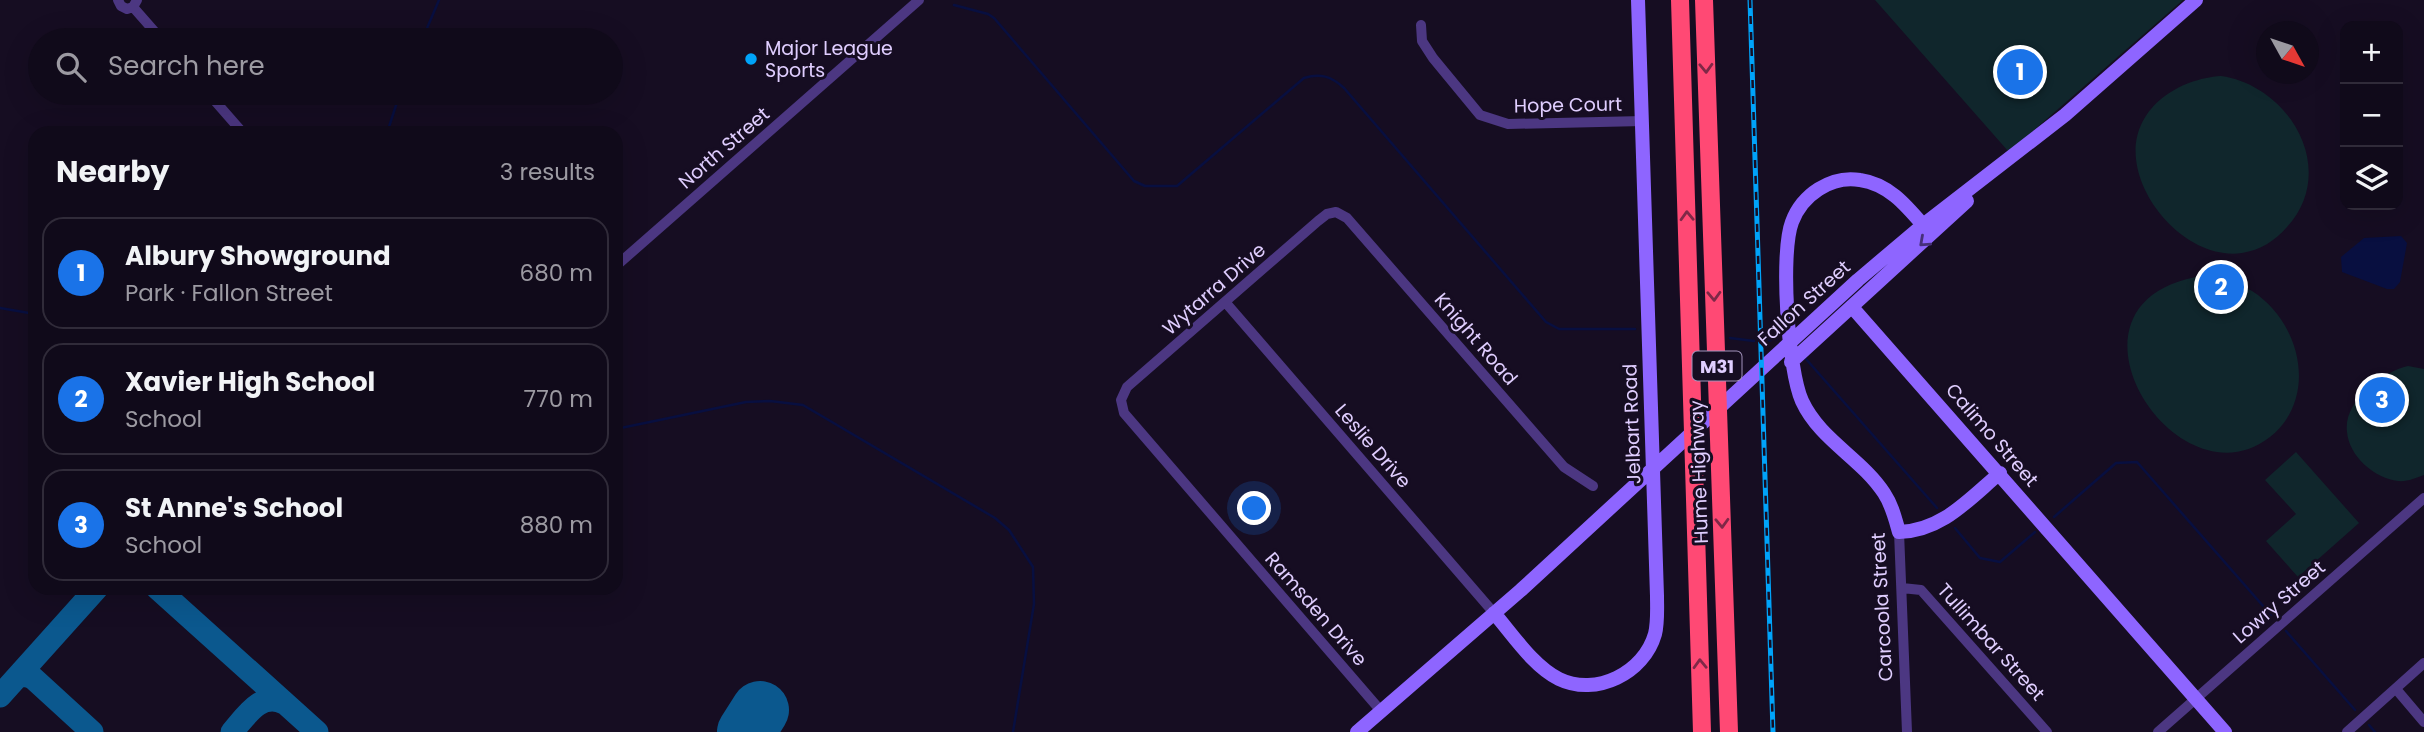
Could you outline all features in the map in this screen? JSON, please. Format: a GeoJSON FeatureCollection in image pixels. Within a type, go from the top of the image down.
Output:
{"type":"FeatureCollection","features":[{"type":"Feature","properties":{"kind":"highway","name":"Hume Highway"},"geometry":{"type":"LineString","coordinates":[[1680,0],[1702,732]]}},
{"type":"Feature","properties":{"kind":"highway","name":"Hume Highway"},"geometry":{"type":"LineString","coordinates":[[1704,0],[1730,732]]}},
{"type":"Feature","properties":{"kind":"street"},"geometry":{"type":"LineString","coordinates":[[118,0],[124,8],[135,4],[153,28]]}},
{"type":"Feature","properties":{"kind":"street","name":"North Street"},"geometry":{"type":"LineString","coordinates":[[623,260],[919,0]]}},
{"type":"Feature","properties":{"kind":"street","name":"Jelbart Road"},"geometry":{"type":"LineString","coordinates":[[1494,613],[1547,671],[1573,683],[1602,683],[1625,674],[1645,655],[1654,636],[1657,596],[1638,0]]}},
{"type":"Feature","properties":{"kind":"street","name":"Fallon Street"},"geometry":{"type":"LineString","coordinates":[[1357,732],[1549,564],[1900,243],[2065,115],[2196,0]]}},
{"type":"Feature","properties":{"kind":"street","name":"Hope Court"},"geometry":{"type":"LineString","coordinates":[[1421,25],[1422,41],[1433,58],[1480,115],[1508,124],[1643,121]]}},
{"type":"Feature","properties":{"kind":"street"},"geometry":{"type":"LineString","coordinates":[[218,105],[237,126]]}},
{"type":"Feature","properties":{"kind":"street"},"geometry":{"type":"LineString","coordinates":[[1791,362],[1962,206],[1988,176]]}},
{"type":"Feature","properties":{"kind":"street","name":"Carcoola Street"},"geometry":{"type":"LineString","coordinates":[[1907,732],[1899,532],[1894,512],[1884,492],[1815,423],[1795,381],[1791,362],[1788,308],[1789,239],[1793,220],[1800,206],[1812,193],[1835,181],[1852,178],[1868,181],[1891,192],[1923,225]]}},
{"type":"Feature","properties":{"kind":"street","name":"Wytarra Drive"},"geometry":{"type":"LineString","coordinates":[[1121,400],[1127,387],[1318,221],[1327,214],[1336,212]]}},
{"type":"Feature","properties":{"kind":"street","name":"Knight Road"},"geometry":{"type":"LineString","coordinates":[[1336,212],[1347,218],[1564,467],[1594,486]]}},
{"type":"Feature","properties":{"kind":"street","name":"Leslie Drive"},"geometry":{"type":"LineString","coordinates":[[1226,303],[1494,613]]}},
{"type":"Feature","properties":{"kind":"street","name":"Calimo Street"},"geometry":{"type":"LineString","coordinates":[[1853,307],[2225,732]]}},
{"type":"Feature","properties":{"kind":"street","name":"Ramsden Drive"},"geometry":{"type":"LineString","coordinates":[[1121,400],[1124,413],[1381,711]]}},
{"type":"Feature","properties":{"kind":"street"},"geometry":{"type":"LineString","coordinates":[[1899,532],[1914,532],[1932,527],[1948,518],[2000,473]]}},
{"type":"Feature","properties":{"kind":"street"},"geometry":{"type":"LineString","coordinates":[[2420,502],[2424,514]]}},
{"type":"Feature","properties":{"kind":"street","name":"Lowry Street"},"geometry":{"type":"LineString","coordinates":[[2158,732],[2420,502]]}},
{"type":"Feature","properties":{"kind":"street","name":"Tullimbar Street"},"geometry":{"type":"LineString","coordinates":[[1902,588],[1921,590],[2048,732]]}},
{"type":"Feature","properties":{"kind":"street"},"geometry":{"type":"LineString","coordinates":[[2347,732],[2424,663]]}},
{"type":"Feature","properties":{"kind":"street"},"geometry":{"type":"LineString","coordinates":[[2396,689],[2424,722]]}},
{"type":"Feature","properties":{"kind":"shaded area"},"geometry":{"type":"Polygon","coordinates":[[[1875,0],[2183,0],[2008,151],[1875,0]]]}},
{"type":"Feature","properties":{"kind":"shaded area"},"geometry":{"type":"Polygon","coordinates":[[[2221,76],[2246,83],[2268,96],[2286,113],[2299,134],[2307,157],[2308,181],[2302,205],[2277,237],[2255,250],[2242,253],[2223,253],[2205,248],[2172,227],[2148,195],[2136,159],[2136,141],[2141,125],[2160,100],[2188,83],[2221,76]]]}},
{"type":"Feature","properties":{"kind":"shaded area"},"geometry":{"type":"Polygon","coordinates":[[[2401,236],[2407,243],[2400,282],[2394,289],[2387,289],[2342,272],[2341,257],[2364,238],[2401,236]]]}},
{"type":"Feature","properties":{"kind":"shaded area"},"geometry":{"type":"Polygon","coordinates":[[[2196,277],[2239,285],[2252,291],[2269,305],[2282,321],[2298,361],[2299,382],[2295,402],[2285,421],[2270,437],[2234,452],[2198,447],[2166,426],[2142,395],[2129,360],[2131,324],[2152,295],[2196,277]]]}},
{"type":"Feature","properties":{"kind":"shaded area"},"geometry":{"type":"Polygon","coordinates":[[[2408,366],[2424,369],[2424,475],[2398,481],[2372,471],[2358,457],[2349,441],[2347,421],[2351,409],[2366,390],[2387,374],[2408,366]]]}},
{"type":"Feature","properties":{"kind":"shaded area"},"geometry":{"type":"Polygon","coordinates":[[[2296,452],[2359,523],[2298,577],[2266,541],[2296,514],[2265,480],[2296,452]]]}},
{"type":"Feature","properties":{"kind":"waterway"},"geometry":{"type":"LineString","coordinates":[[427,28],[439,0]]}},
{"type":"Feature","properties":{"kind":"waterway"},"geometry":{"type":"LineString","coordinates":[[954,5],[994,18],[1134,181],[1145,186],[1177,186],[1304,78],[1330,78],[1344,88],[1546,322],[1559,329],[1635,329]]}},
{"type":"Feature","properties":{"kind":"waterway"},"geometry":{"type":"LineString","coordinates":[[389,126],[396,105]]}},
{"type":"Feature","properties":{"kind":"waterway"},"geometry":{"type":"LineString","coordinates":[[0,308],[28,313]]}},
{"type":"Feature","properties":{"kind":"waterway"},"geometry":{"type":"LineString","coordinates":[[1730,338],[1754,341]]}},
{"type":"Feature","properties":{"kind":"waterway"},"geometry":{"type":"LineString","coordinates":[[1765,341],[1777,339]]}},
{"type":"Feature","properties":{"kind":"waterway"},"geometry":{"type":"LineString","coordinates":[[1806,359],[1937,508]]}},
{"type":"Feature","properties":{"kind":"waterway"},"geometry":{"type":"LineString","coordinates":[[623,428],[746,402],[770,401],[803,405],[995,518],[1009,530],[1033,567],[1034,604],[1013,732]]}},
{"type":"Feature","properties":{"kind":"waterway"},"geometry":{"type":"LineString","coordinates":[[2054,517],[2116,463],[2137,462],[2271,615]]}},
{"type":"Feature","properties":{"kind":"waterway"},"geometry":{"type":"LineString","coordinates":[[1955,528],[1980,558],[2000,562],[2035,532]]}},
{"type":"Feature","properties":{"kind":"waterway"},"geometry":{"type":"LineString","coordinates":[[2286,631],[2355,710]]}},
{"type":"Feature","properties":{"kind":"waterway"},"geometry":{"type":"LineString","coordinates":[[2369,725],[2375,732]]}},
{"type":"Feature","properties":{"kind":"taxiway"},"geometry":{"type":"LineString","coordinates":[[0,696],[91,595]]}},
{"type":"Feature","properties":{"kind":"taxiway"},"geometry":{"type":"LineString","coordinates":[[165,595],[317,732]]}},
{"type":"Feature","properties":{"kind":"taxiway"},"geometry":{"type":"LineString","coordinates":[[18,677],[25,675],[33,678],[92,732]]}},
{"type":"Feature","properties":{"kind":"taxiway"},"geometry":{"type":"LineString","coordinates":[[232,732],[261,703],[268,700],[284,703]]}},
{"type":"Feature","properties":{"kind":"runway"},"geometry":{"type":"LineString","coordinates":[[746,732],[760,710]]}},
{"type":"Feature","properties":{"kind":"railway"},"geometry":{"type":"LineString","coordinates":[[1750,0],[1773,732]]}},
{"type":"Feature","properties":{"kind":"place","name":"Major League Sports"},"geometry":{"type":"Point","coordinates":[751,59]}},
{"type":"Feature","properties":{"kind":"place","name":"Albury Showground"},"geometry":{"type":"Point","coordinates":[2020,72]}},
{"type":"Feature","properties":{"kind":"place","name":"Xavier High School"},"geometry":{"type":"Point","coordinates":[2221,287]}},
{"type":"Feature","properties":{"kind":"place","name":"St Anne's School"},"geometry":{"type":"Point","coordinates":[2382,400]}}]}
